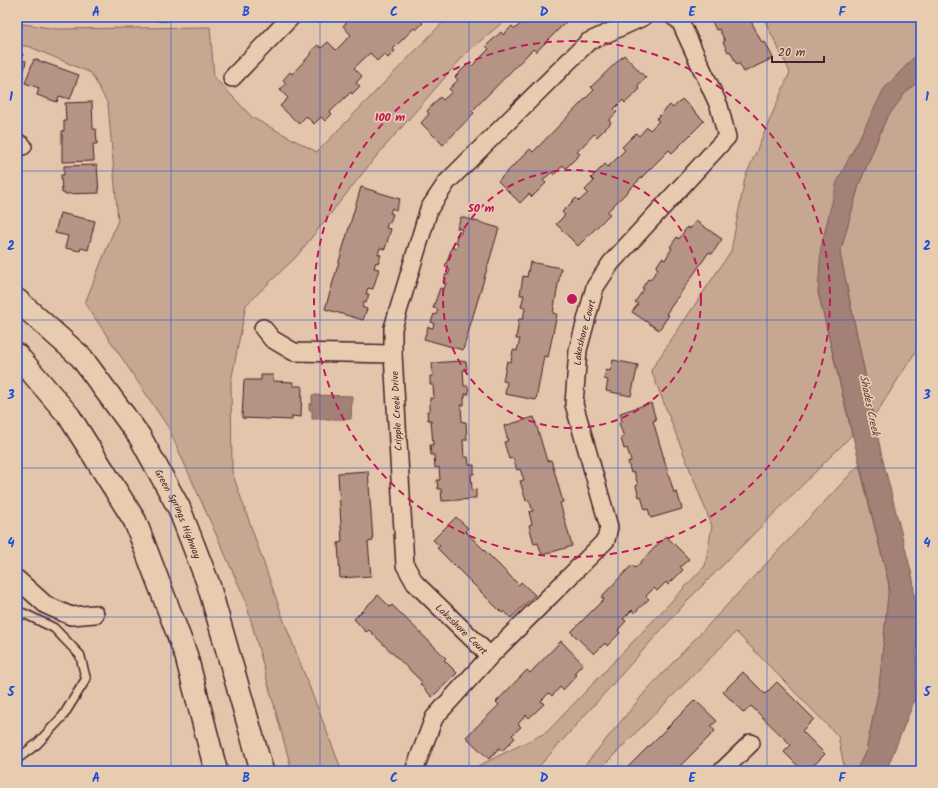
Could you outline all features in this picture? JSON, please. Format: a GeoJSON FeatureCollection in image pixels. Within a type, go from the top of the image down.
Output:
{"type":"FeatureCollection","features":[{"type":"Feature","properties":{"kind":"main road","name":"Green Springs Highway"},"geometry":{"type":"LineString","coordinates":[[17,300],[80,357],[140,437],[179,508],[208,583],[262,771]]}},
{"type":"Feature","properties":{"kind":"main road"},"geometry":{"type":"LineString","coordinates":[[17,355],[70,416],[135,521],[186,655],[216,771]]}},
{"type":"Feature","properties":{"kind":"street"},"geometry":{"type":"LineString","coordinates":[[263,328],[272,339],[294,352],[393,354],[393,328],[429,209],[447,182],[588,42],[643,17]]}},
{"type":"Feature","properties":{"kind":"street","name":"Lakeshore Court"},"geometry":{"type":"LineString","coordinates":[[414,771],[434,718],[490,656],[606,540],[609,528],[574,404],[578,350],[595,287],[611,262],[727,137],[719,106],[680,21],[674,17]]}},
{"type":"Feature","properties":{"kind":"street"},"geometry":{"type":"LineString","coordinates":[[232,78],[284,19]]}},
{"type":"Feature","properties":{"kind":"street","name":"Cripple Creek Drive"},"geometry":{"type":"LineString","coordinates":[[393,354],[400,468]]}},
{"type":"Feature","properties":{"kind":"street","name":"Lakeshore Court"},"geometry":{"type":"LineString","coordinates":[[400,468],[405,565],[415,583],[490,656]]}},
{"type":"Feature","properties":{"kind":"street"},"geometry":{"type":"LineString","coordinates":[[17,579],[46,605],[71,616],[95,614]]}},
{"type":"Feature","properties":{"kind":"street"},"geometry":{"type":"LineString","coordinates":[[722,771],[751,743]]}},
{"type":"Feature","properties":{"kind":"lane"},"geometry":{"type":"LineString","coordinates":[[17,613],[23,613],[54,628],[80,655],[86,679],[63,716],[37,744],[17,759]]}},
{"type":"Feature","properties":{"kind":"shaded area"},"geometry":{"type":"Polygon","coordinates":[[[448,17],[509,17],[467,52],[374,159],[296,257],[246,305],[231,382],[232,472],[284,621],[342,771],[292,771],[245,599],[168,427],[85,303],[118,220],[108,104],[91,73],[28,46],[17,46],[17,23],[57,29],[210,27],[214,77],[253,118],[317,152],[448,17]]]}},
{"type":"Feature","properties":{"kind":"shaded area"},"geometry":{"type":"Polygon","coordinates":[[[763,17],[921,17],[921,50],[884,89],[818,292],[852,435],[688,600],[535,771],[468,771],[547,732],[705,566],[712,526],[651,370],[731,251],[745,178],[790,72],[763,17]]]}},
{"type":"Feature","properties":{"kind":"shaded area"},"geometry":{"type":"Polygon","coordinates":[[[921,79],[921,343],[874,417],[840,253],[859,185],[886,119],[906,92],[921,79]]]}},
{"type":"Feature","properties":{"kind":"shaded area"},"geometry":{"type":"Polygon","coordinates":[[[859,465],[889,585],[879,688],[866,751],[856,771],[845,771],[838,736],[736,632],[598,771],[580,771],[646,691],[859,465]]]}},
{"type":"Feature","properties":{"kind":"water","name":"Shades Creek"},"geometry":{"type":"Polygon","coordinates":[[[921,50],[921,79],[906,92],[886,119],[859,185],[840,253],[882,457],[913,579],[917,629],[915,699],[886,771],[856,771],[866,751],[879,688],[889,585],[818,292],[821,247],[837,182],[884,89],[921,50]]]}},
{"type":"Feature","properties":{"kind":"water"},"geometry":{"type":"Polygon","coordinates":[[[312,395],[352,396],[351,419],[312,419],[312,410],[309,410],[309,404],[312,404],[312,395]]]}},
{"type":"Feature","properties":{"kind":"building"},"geometry":{"type":"Polygon","coordinates":[[[90,17],[101,17],[101,19],[90,19],[90,17]]]}},
{"type":"Feature","properties":{"kind":"building"},"geometry":{"type":"Polygon","coordinates":[[[118,17],[168,17],[168,21],[158,21],[158,19],[129,18],[129,20],[118,20],[118,17]]]}},
{"type":"Feature","properties":{"kind":"building"},"geometry":{"type":"Polygon","coordinates":[[[346,17],[421,17],[419,19],[423,23],[416,30],[414,28],[393,49],[395,51],[388,58],[384,54],[377,61],[370,53],[354,68],[362,76],[356,83],[360,86],[352,94],[351,92],[330,112],[332,114],[325,121],[321,117],[314,124],[306,116],[299,124],[280,106],[288,98],[280,90],[286,83],[283,80],[290,72],[292,74],[312,53],[310,52],[318,45],[321,48],[328,42],[336,50],[351,35],[343,26],[349,20],[346,17]]]}},
{"type":"Feature","properties":{"kind":"building"},"geometry":{"type":"Polygon","coordinates":[[[565,17],[568,20],[536,52],[533,49],[472,111],[474,113],[443,145],[421,123],[429,114],[427,111],[440,97],[443,100],[452,92],[449,89],[458,80],[455,77],[469,63],[472,66],[489,49],[486,46],[501,32],[503,35],[512,26],[515,29],[523,21],[520,18],[565,17]]]}},
{"type":"Feature","properties":{"kind":"building"},"geometry":{"type":"Polygon","coordinates":[[[713,17],[749,17],[762,43],[765,42],[773,58],[744,72],[739,63],[737,65],[730,51],[728,52],[723,42],[725,41],[719,29],[716,30],[711,19],[713,17]]]}},
{"type":"Feature","properties":{"kind":"building"},"geometry":{"type":"Polygon","coordinates":[[[17,53],[23,54],[21,60],[26,61],[19,95],[17,95],[17,53]]]}},
{"type":"Feature","properties":{"kind":"building"},"geometry":{"type":"Polygon","coordinates":[[[624,55],[646,78],[637,86],[640,89],[625,103],[623,100],[614,109],[617,112],[609,120],[611,123],[597,137],[594,134],[577,152],[580,154],[566,168],[563,165],[554,175],[552,172],[543,180],[546,183],[532,197],[529,194],[520,203],[498,181],[530,149],[533,152],[594,90],[591,87],[624,55]]]}},
{"type":"Feature","properties":{"kind":"building"},"geometry":{"type":"Polygon","coordinates":[[[34,59],[79,75],[70,99],[59,96],[57,102],[37,95],[39,88],[25,83],[34,59]]]}},
{"type":"Feature","properties":{"kind":"building"},"geometry":{"type":"Polygon","coordinates":[[[682,99],[704,121],[672,153],[669,150],[607,212],[610,214],[578,246],[556,224],[565,215],[562,212],[576,198],[579,201],[588,193],[585,190],[594,181],[591,178],[605,164],[608,167],[625,150],[622,147],[636,133],[639,136],[647,127],[650,130],[659,121],[656,119],[670,105],[673,108],[682,99]]]}},
{"type":"Feature","properties":{"kind":"building"},"geometry":{"type":"Polygon","coordinates":[[[92,102],[93,129],[96,129],[97,144],[93,144],[94,161],[62,162],[62,131],[64,131],[64,121],[66,121],[65,103],[92,102]]]}},
{"type":"Feature","properties":{"kind":"building"},"geometry":{"type":"Polygon","coordinates":[[[97,165],[99,193],[62,193],[61,175],[64,175],[64,166],[97,165]]]}},
{"type":"Feature","properties":{"kind":"building"},"geometry":{"type":"Polygon","coordinates":[[[361,187],[400,199],[396,210],[392,208],[390,213],[393,214],[390,223],[388,222],[386,228],[391,229],[385,249],[380,248],[378,254],[381,255],[374,268],[379,269],[373,289],[368,288],[366,294],[369,294],[366,303],[364,302],[362,307],[367,309],[363,320],[325,309],[361,187]]]}},
{"type":"Feature","properties":{"kind":"building"},"geometry":{"type":"Polygon","coordinates":[[[60,213],[95,221],[88,250],[81,248],[80,251],[65,248],[68,236],[55,233],[60,213]]]}},
{"type":"Feature","properties":{"kind":"building"},"geometry":{"type":"Polygon","coordinates":[[[461,217],[499,228],[463,350],[424,339],[428,327],[433,328],[434,323],[431,322],[438,309],[433,308],[440,288],[444,289],[446,283],[443,282],[450,269],[445,267],[452,247],[456,249],[458,243],[455,242],[462,229],[457,228],[461,217]]]}},
{"type":"Feature","properties":{"kind":"building"},"geometry":{"type":"Polygon","coordinates":[[[696,221],[722,239],[712,254],[709,252],[666,314],[669,315],[659,330],[632,312],[638,304],[635,302],[644,289],[642,288],[648,279],[650,280],[658,269],[656,267],[662,258],[665,260],[672,248],[670,247],[677,237],[679,239],[687,227],[690,229],[696,221]]]}},
{"type":"Feature","properties":{"kind":"building"},"geometry":{"type":"Polygon","coordinates":[[[530,262],[561,268],[553,313],[557,314],[548,357],[544,356],[536,400],[505,394],[507,382],[503,381],[507,361],[511,362],[513,350],[517,351],[520,339],[516,339],[519,319],[523,319],[525,308],[521,307],[524,295],[520,295],[523,276],[527,277],[530,262]]]}},
{"type":"Feature","properties":{"kind":"building"},"geometry":{"type":"Polygon","coordinates":[[[613,360],[638,365],[631,396],[606,391],[608,380],[604,379],[606,370],[610,371],[613,360]]]}},
{"type":"Feature","properties":{"kind":"building"},"geometry":{"type":"Polygon","coordinates":[[[466,362],[467,370],[463,370],[464,386],[468,386],[469,394],[465,394],[464,405],[461,405],[462,422],[466,422],[467,440],[463,440],[464,457],[468,457],[469,465],[474,465],[474,474],[471,474],[472,490],[476,489],[476,498],[442,501],[441,489],[438,489],[437,480],[440,480],[439,467],[435,468],[434,455],[431,455],[430,445],[433,445],[431,420],[428,420],[427,411],[430,411],[430,398],[434,398],[433,385],[430,385],[430,376],[433,376],[432,363],[466,362]]]}},
{"type":"Feature","properties":{"kind":"building"},"geometry":{"type":"Polygon","coordinates":[[[261,375],[273,375],[273,381],[293,382],[293,386],[302,386],[301,417],[292,416],[292,420],[242,418],[244,380],[261,380],[261,375]]]}},
{"type":"Feature","properties":{"kind":"building"},"geometry":{"type":"Polygon","coordinates":[[[651,403],[656,420],[653,421],[674,493],[677,492],[682,509],[651,518],[648,509],[645,510],[641,496],[639,497],[636,486],[638,485],[634,472],[631,473],[628,462],[631,461],[627,448],[624,449],[621,438],[624,437],[619,423],[622,422],[620,413],[651,403]]]}},
{"type":"Feature","properties":{"kind":"building"},"geometry":{"type":"Polygon","coordinates":[[[534,417],[547,461],[551,460],[563,502],[560,503],[572,546],[542,555],[538,543],[534,544],[529,525],[532,524],[529,512],[533,511],[529,500],[526,501],[520,481],[524,480],[520,469],[517,470],[513,458],[509,459],[504,442],[508,441],[504,426],[534,417]]]}},
{"type":"Feature","properties":{"kind":"building"},"geometry":{"type":"Polygon","coordinates":[[[368,471],[373,541],[368,542],[371,576],[340,578],[338,543],[342,542],[338,473],[368,471]]]}},
{"type":"Feature","properties":{"kind":"building"},"geometry":{"type":"Polygon","coordinates":[[[456,517],[468,528],[465,531],[519,585],[521,582],[535,595],[511,618],[504,611],[502,613],[437,548],[440,546],[433,540],[456,517]]]}},
{"type":"Feature","properties":{"kind":"building"},"geometry":{"type":"Polygon","coordinates":[[[666,536],[689,559],[680,567],[683,570],[668,585],[666,582],[657,591],[654,588],[646,596],[649,599],[634,613],[632,610],[623,619],[626,621],[618,630],[620,633],[607,646],[605,643],[594,654],[571,632],[604,599],[601,597],[632,565],[635,568],[666,536]]]}},
{"type":"Feature","properties":{"kind":"building"},"geometry":{"type":"Polygon","coordinates":[[[378,595],[390,607],[392,605],[446,658],[444,660],[457,673],[432,697],[420,684],[422,682],[369,630],[366,632],[354,619],[378,595]]]}},
{"type":"Feature","properties":{"kind":"building"},"geometry":{"type":"Polygon","coordinates":[[[561,641],[583,664],[574,673],[577,675],[563,690],[560,687],[552,696],[549,693],[541,701],[544,704],[529,718],[526,715],[518,724],[521,727],[512,735],[515,738],[502,751],[499,748],[489,759],[466,737],[499,705],[496,702],[527,670],[530,673],[561,641]]]}},
{"type":"Feature","properties":{"kind":"building"},"geometry":{"type":"Polygon","coordinates":[[[743,672],[765,694],[777,682],[814,719],[802,731],[825,754],[808,771],[803,771],[784,752],[791,745],[751,706],[744,713],[723,692],[743,672]]]}},
{"type":"Feature","properties":{"kind":"building"},"geometry":{"type":"Polygon","coordinates":[[[695,700],[717,721],[711,726],[715,731],[675,771],[624,771],[695,700]]]}}]}
